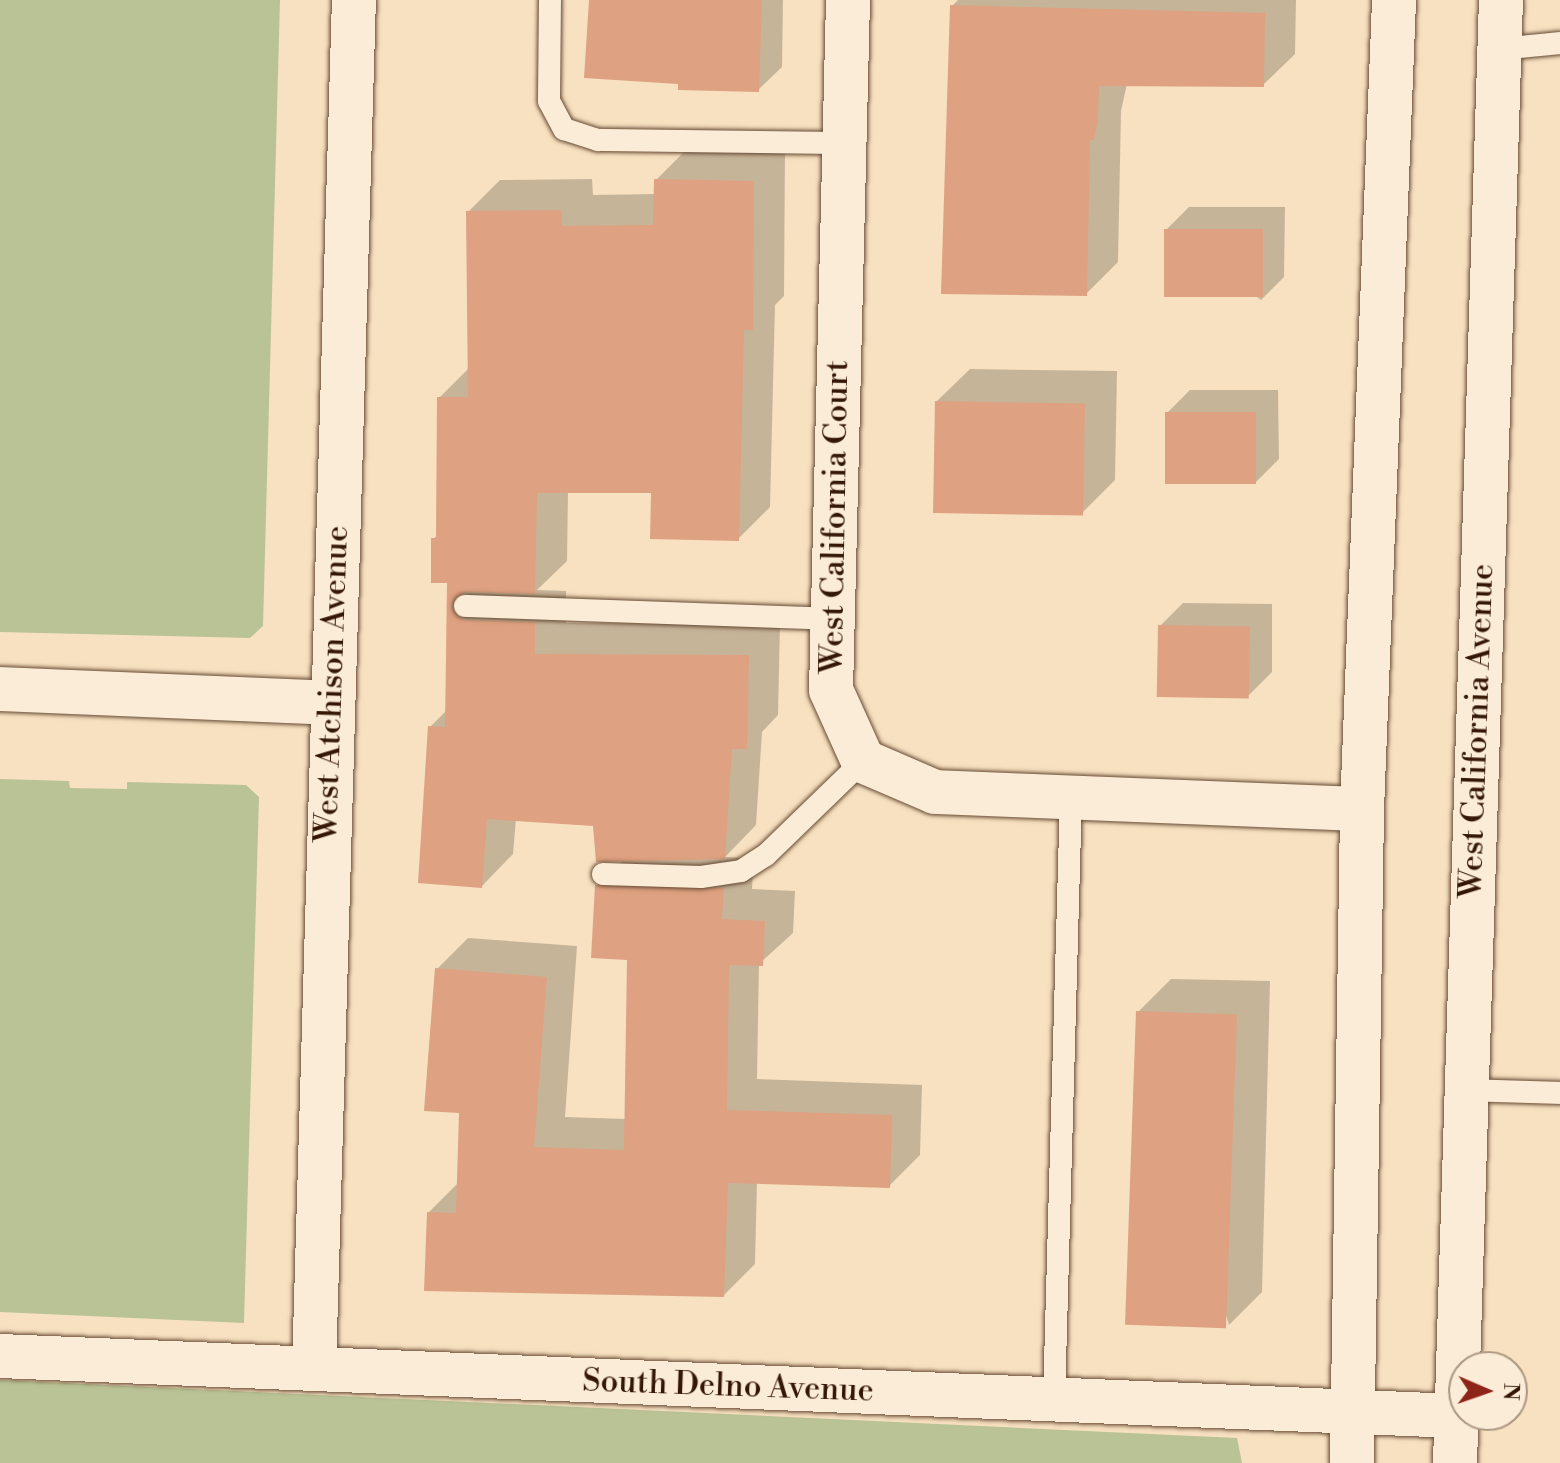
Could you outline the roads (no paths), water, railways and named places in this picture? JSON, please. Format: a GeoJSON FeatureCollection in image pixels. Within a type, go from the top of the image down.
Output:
{"type":"FeatureCollection","features":[{"type":"Feature","properties":{"kind":"street","name":"West Atchison Avenue"},"geometry":{"type":"LineString","coordinates":[[314,1369],[331,703],[354,0]]}},
{"type":"Feature","properties":{"kind":"street","name":"West California Court"},"geometry":{"type":"LineString","coordinates":[[848,0],[831,690],[863,761]]}},
{"type":"Feature","properties":{"kind":"street"},"geometry":{"type":"LineString","coordinates":[[1352,1463],[1362,809],[1394,0]]}},
{"type":"Feature","properties":{"kind":"street","name":"West California Avenue"},"geometry":{"type":"LineString","coordinates":[[1458,1351],[1501,0]]}},
{"type":"Feature","properties":{"kind":"street"},"geometry":{"type":"LineString","coordinates":[[0,689],[331,703]]}},
{"type":"Feature","properties":{"kind":"street"},"geometry":{"type":"LineString","coordinates":[[863,761],[935,792],[1362,809]]}},
{"type":"Feature","properties":{"kind":"street","name":"South Delno Avenue"},"geometry":{"type":"LineString","coordinates":[[0,1356],[1448,1416]]}},
{"type":"Feature","properties":{"kind":"street","name":"West California Avenue"},"geometry":{"type":"LineString","coordinates":[[1455,1463],[1456,1431]]}},
{"type":"Feature","properties":{"kind":"lane"},"geometry":{"type":"LineString","coordinates":[[550,0],[549,101],[564,129],[598,140],[844,143]]}},
{"type":"Feature","properties":{"kind":"lane"},"geometry":{"type":"LineString","coordinates":[[1499,49],[1560,43]]}},
{"type":"Feature","properties":{"kind":"lane"},"geometry":{"type":"LineString","coordinates":[[465,606],[833,619]]}},
{"type":"Feature","properties":{"kind":"lane"},"geometry":{"type":"LineString","coordinates":[[603,874],[701,877],[741,871],[766,855],[863,761]]}},
{"type":"Feature","properties":{"kind":"lane"},"geometry":{"type":"LineString","coordinates":[[1054,1400],[1071,797]]}},
{"type":"Feature","properties":{"kind":"lane"},"geometry":{"type":"LineString","coordinates":[[1466,1090],[1560,1093]]}}]}
